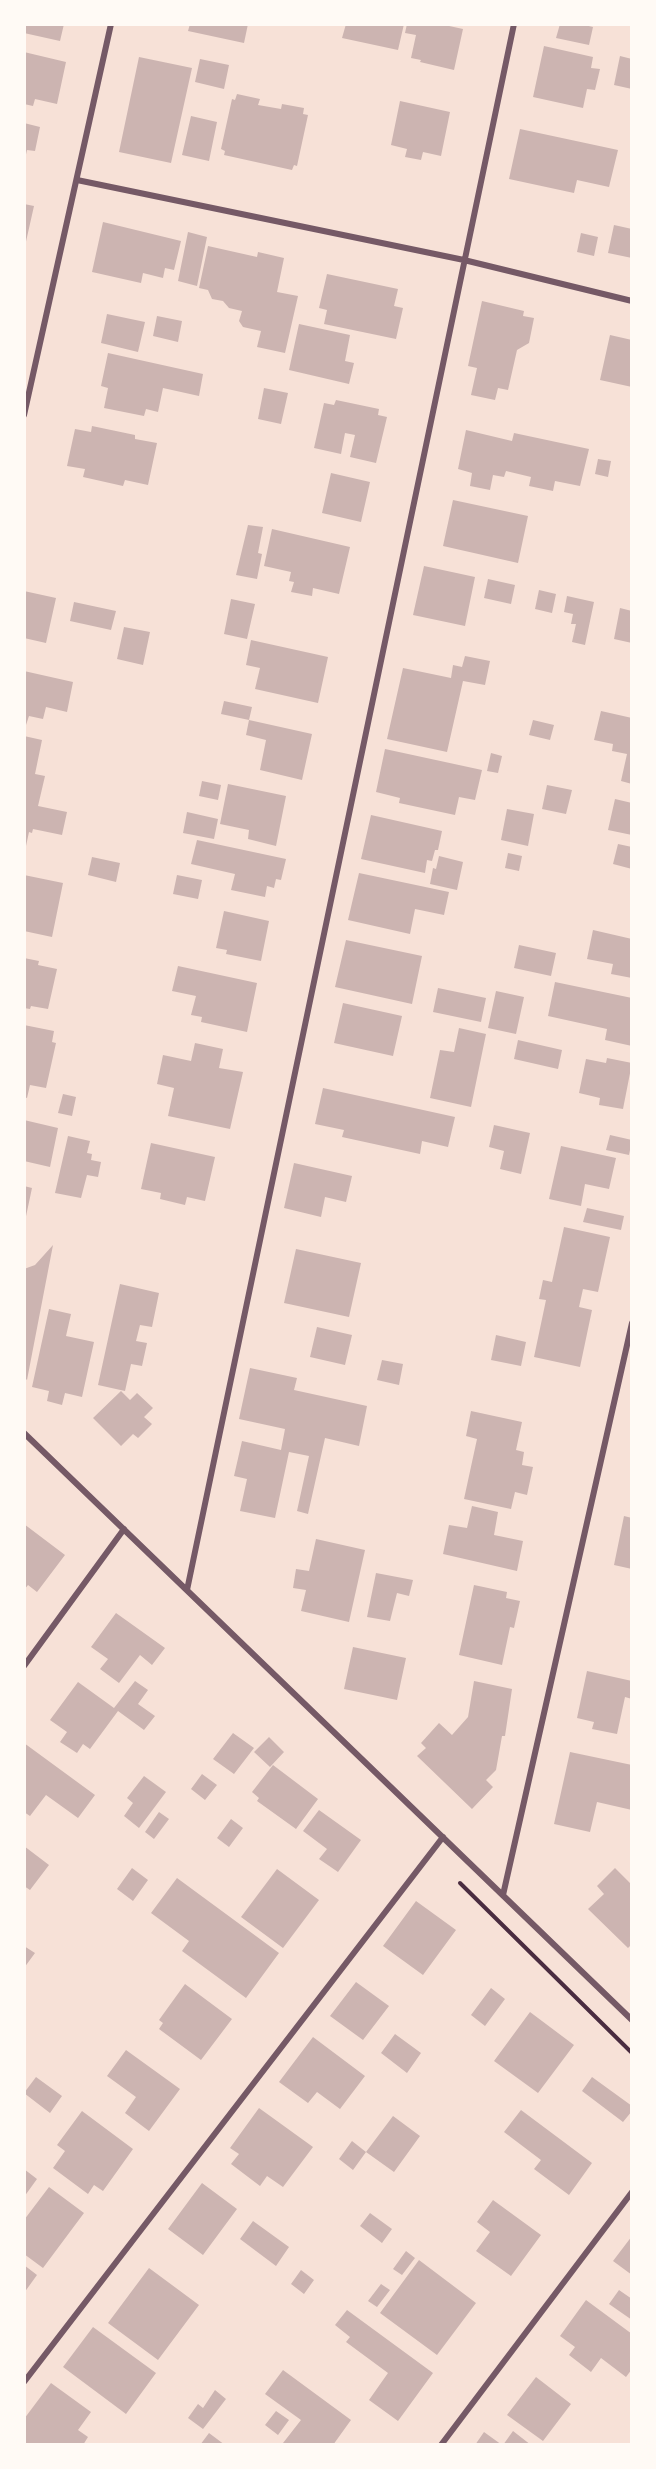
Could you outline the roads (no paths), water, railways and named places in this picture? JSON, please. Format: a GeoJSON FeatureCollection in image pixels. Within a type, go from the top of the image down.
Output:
{"type":"FeatureCollection","features":[{"type":"Feature","properties":{"kind":"street"},"geometry":{"type":"LineString","coordinates":[[24,415],[111,24]]}},
{"type":"Feature","properties":{"kind":"street"},"geometry":{"type":"LineString","coordinates":[[187,1590],[514,24]]}},
{"type":"Feature","properties":{"kind":"street"},"geometry":{"type":"LineString","coordinates":[[77,180],[464,260],[632,301]]}},
{"type":"Feature","properties":{"kind":"street"},"geometry":{"type":"LineString","coordinates":[[503,1895],[632,1323]]}},
{"type":"Feature","properties":{"kind":"street"},"geometry":{"type":"LineString","coordinates":[[24,1432],[632,2020]]}},
{"type":"Feature","properties":{"kind":"street"},"geometry":{"type":"LineString","coordinates":[[24,1666],[124,1529]]}},
{"type":"Feature","properties":{"kind":"street"},"geometry":{"type":"LineString","coordinates":[[24,2382],[443,1837]]}},
{"type":"Feature","properties":{"kind":"street"},"geometry":{"type":"LineString","coordinates":[[441,2445],[632,2192]]}}]}
